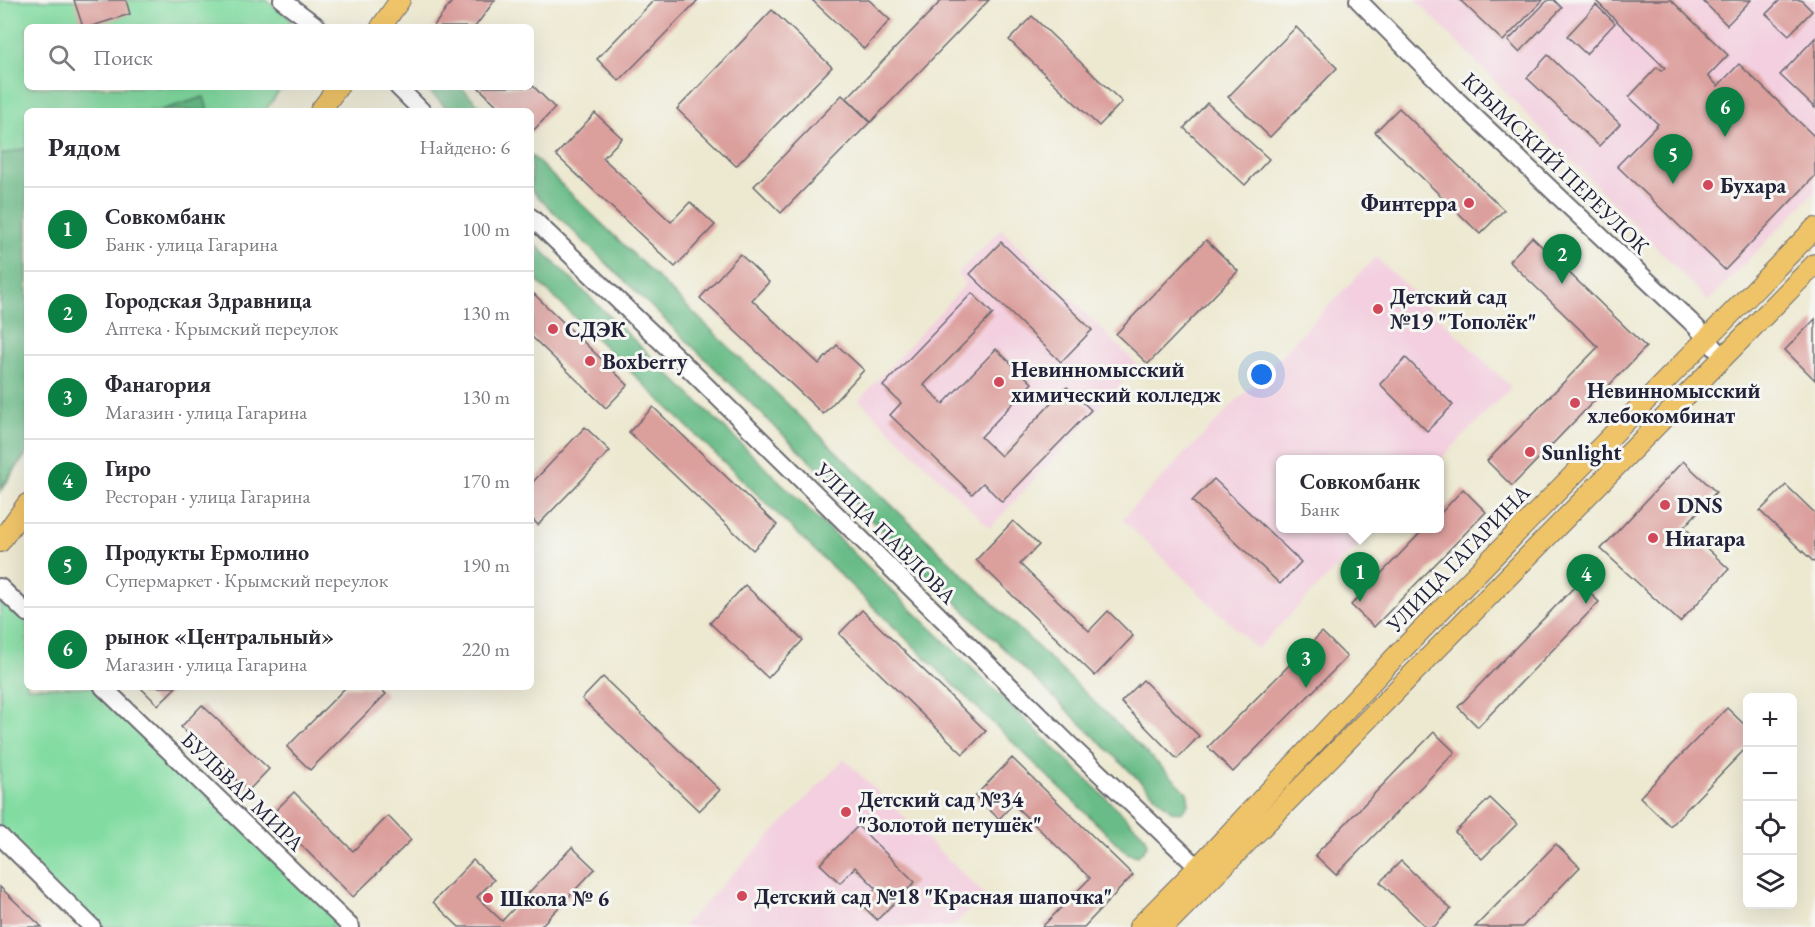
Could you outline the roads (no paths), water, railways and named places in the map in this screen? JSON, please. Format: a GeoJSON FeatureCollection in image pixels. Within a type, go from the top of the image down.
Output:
{"type":"FeatureCollection","features":[{"type":"Feature","properties":{"kind":"main road"},"geometry":{"type":"LineString","coordinates":[[383,24],[400,0]]}},
{"type":"Feature","properties":{"kind":"main road"},"geometry":{"type":"LineString","coordinates":[[322,108],[336,90]]}},
{"type":"Feature","properties":{"kind":"main road","name":"УЛИЦА ГАГАРИНА"},"geometry":{"type":"LineString","coordinates":[[1164,927],[1205,873],[1396,656],[1815,228]]}},
{"type":"Feature","properties":{"kind":"main road","name":"УЛИЦА ГАГАРИНА"},"geometry":{"type":"LineString","coordinates":[[1139,927],[1205,873],[1815,264]]}},
{"type":"Feature","properties":{"kind":"main road"},"geometry":{"type":"LineString","coordinates":[[0,542],[24,508]]}},
{"type":"Feature","properties":{"kind":"street"},"geometry":{"type":"LineString","coordinates":[[282,0],[314,24]]}},
{"type":"Feature","properties":{"kind":"street","name":"КРЫМСКИЙ ПЕРЕУЛОК"},"geometry":{"type":"LineString","coordinates":[[1358,0],[1457,100],[1707,338],[1723,358]]}},
{"type":"Feature","properties":{"kind":"street"},"geometry":{"type":"LineString","coordinates":[[401,90],[420,108]]}},
{"type":"Feature","properties":{"kind":"street","name":"УЛИЦА ПАВЛОВА"},"geometry":{"type":"LineString","coordinates":[[534,220],[677,357],[1059,735],[1205,873]]}},
{"type":"Feature","properties":{"kind":"street"},"geometry":{"type":"LineString","coordinates":[[0,587],[24,610]]}},
{"type":"Feature","properties":{"kind":"street","name":"БУЛЬВАР МИРА"},"geometry":{"type":"LineString","coordinates":[[106,690],[351,927]]}},
{"type":"Feature","properties":{"kind":"street"},"geometry":{"type":"LineString","coordinates":[[0,837],[92,927]]}},
{"type":"Feature","properties":{"kind":"place","name":"рынок «Центральный»"},"geometry":{"type":"Point","coordinates":[1725,137]}},
{"type":"Feature","properties":{"kind":"place","name":"Продукты Ермолино"},"geometry":{"type":"Point","coordinates":[1673,184]}},
{"type":"Feature","properties":{"kind":"place","name":"Бухара"},"geometry":{"type":"Point","coordinates":[1708,185]}},
{"type":"Feature","properties":{"kind":"place","name":"Финтерра"},"geometry":{"type":"Point","coordinates":[1469,203]}},
{"type":"Feature","properties":{"kind":"place","name":"Городская Здравница"},"geometry":{"type":"Point","coordinates":[1562,284]}},
{"type":"Feature","properties":{"kind":"place","name":"Детский сад №19 \"Тополёк\""},"geometry":{"type":"Point","coordinates":[1378,309]}},
{"type":"Feature","properties":{"kind":"place","name":"СДЭК"},"geometry":{"type":"Point","coordinates":[553,329]}},
{"type":"Feature","properties":{"kind":"place","name":"Boxberry"},"geometry":{"type":"Point","coordinates":[590,361]}},
{"type":"Feature","properties":{"kind":"place","name":"Невинномысский химический колледж"},"geometry":{"type":"Point","coordinates":[999,382]}},
{"type":"Feature","properties":{"kind":"place","name":"Невинномысский хлебокомбинат"},"geometry":{"type":"Point","coordinates":[1575,403]}},
{"type":"Feature","properties":{"kind":"place","name":"Sunlight"},"geometry":{"type":"Point","coordinates":[1530,452]}},
{"type":"Feature","properties":{"kind":"place","name":"DNS"},"geometry":{"type":"Point","coordinates":[1665,505]}},
{"type":"Feature","properties":{"kind":"place","name":"Ниагара"},"geometry":{"type":"Point","coordinates":[1653,538]}},
{"type":"Feature","properties":{"kind":"place","name":"Совкомбанк"},"geometry":{"type":"Point","coordinates":[1360,602]}},
{"type":"Feature","properties":{"kind":"place","name":"Гиро"},"geometry":{"type":"Point","coordinates":[1586,604]}},
{"type":"Feature","properties":{"kind":"place","name":"Фанагория"},"geometry":{"type":"Point","coordinates":[1306,688]}},
{"type":"Feature","properties":{"kind":"place","name":"Детский сад №34 \"Золотой петушёк\""},"geometry":{"type":"Point","coordinates":[846,812]}},
{"type":"Feature","properties":{"kind":"place","name":"Детский сад №18 \"Красная шапочка\""},"geometry":{"type":"Point","coordinates":[742,896]}},
{"type":"Feature","properties":{"kind":"place","name":"Школа № 6"},"geometry":{"type":"Point","coordinates":[488,898]}}]}
